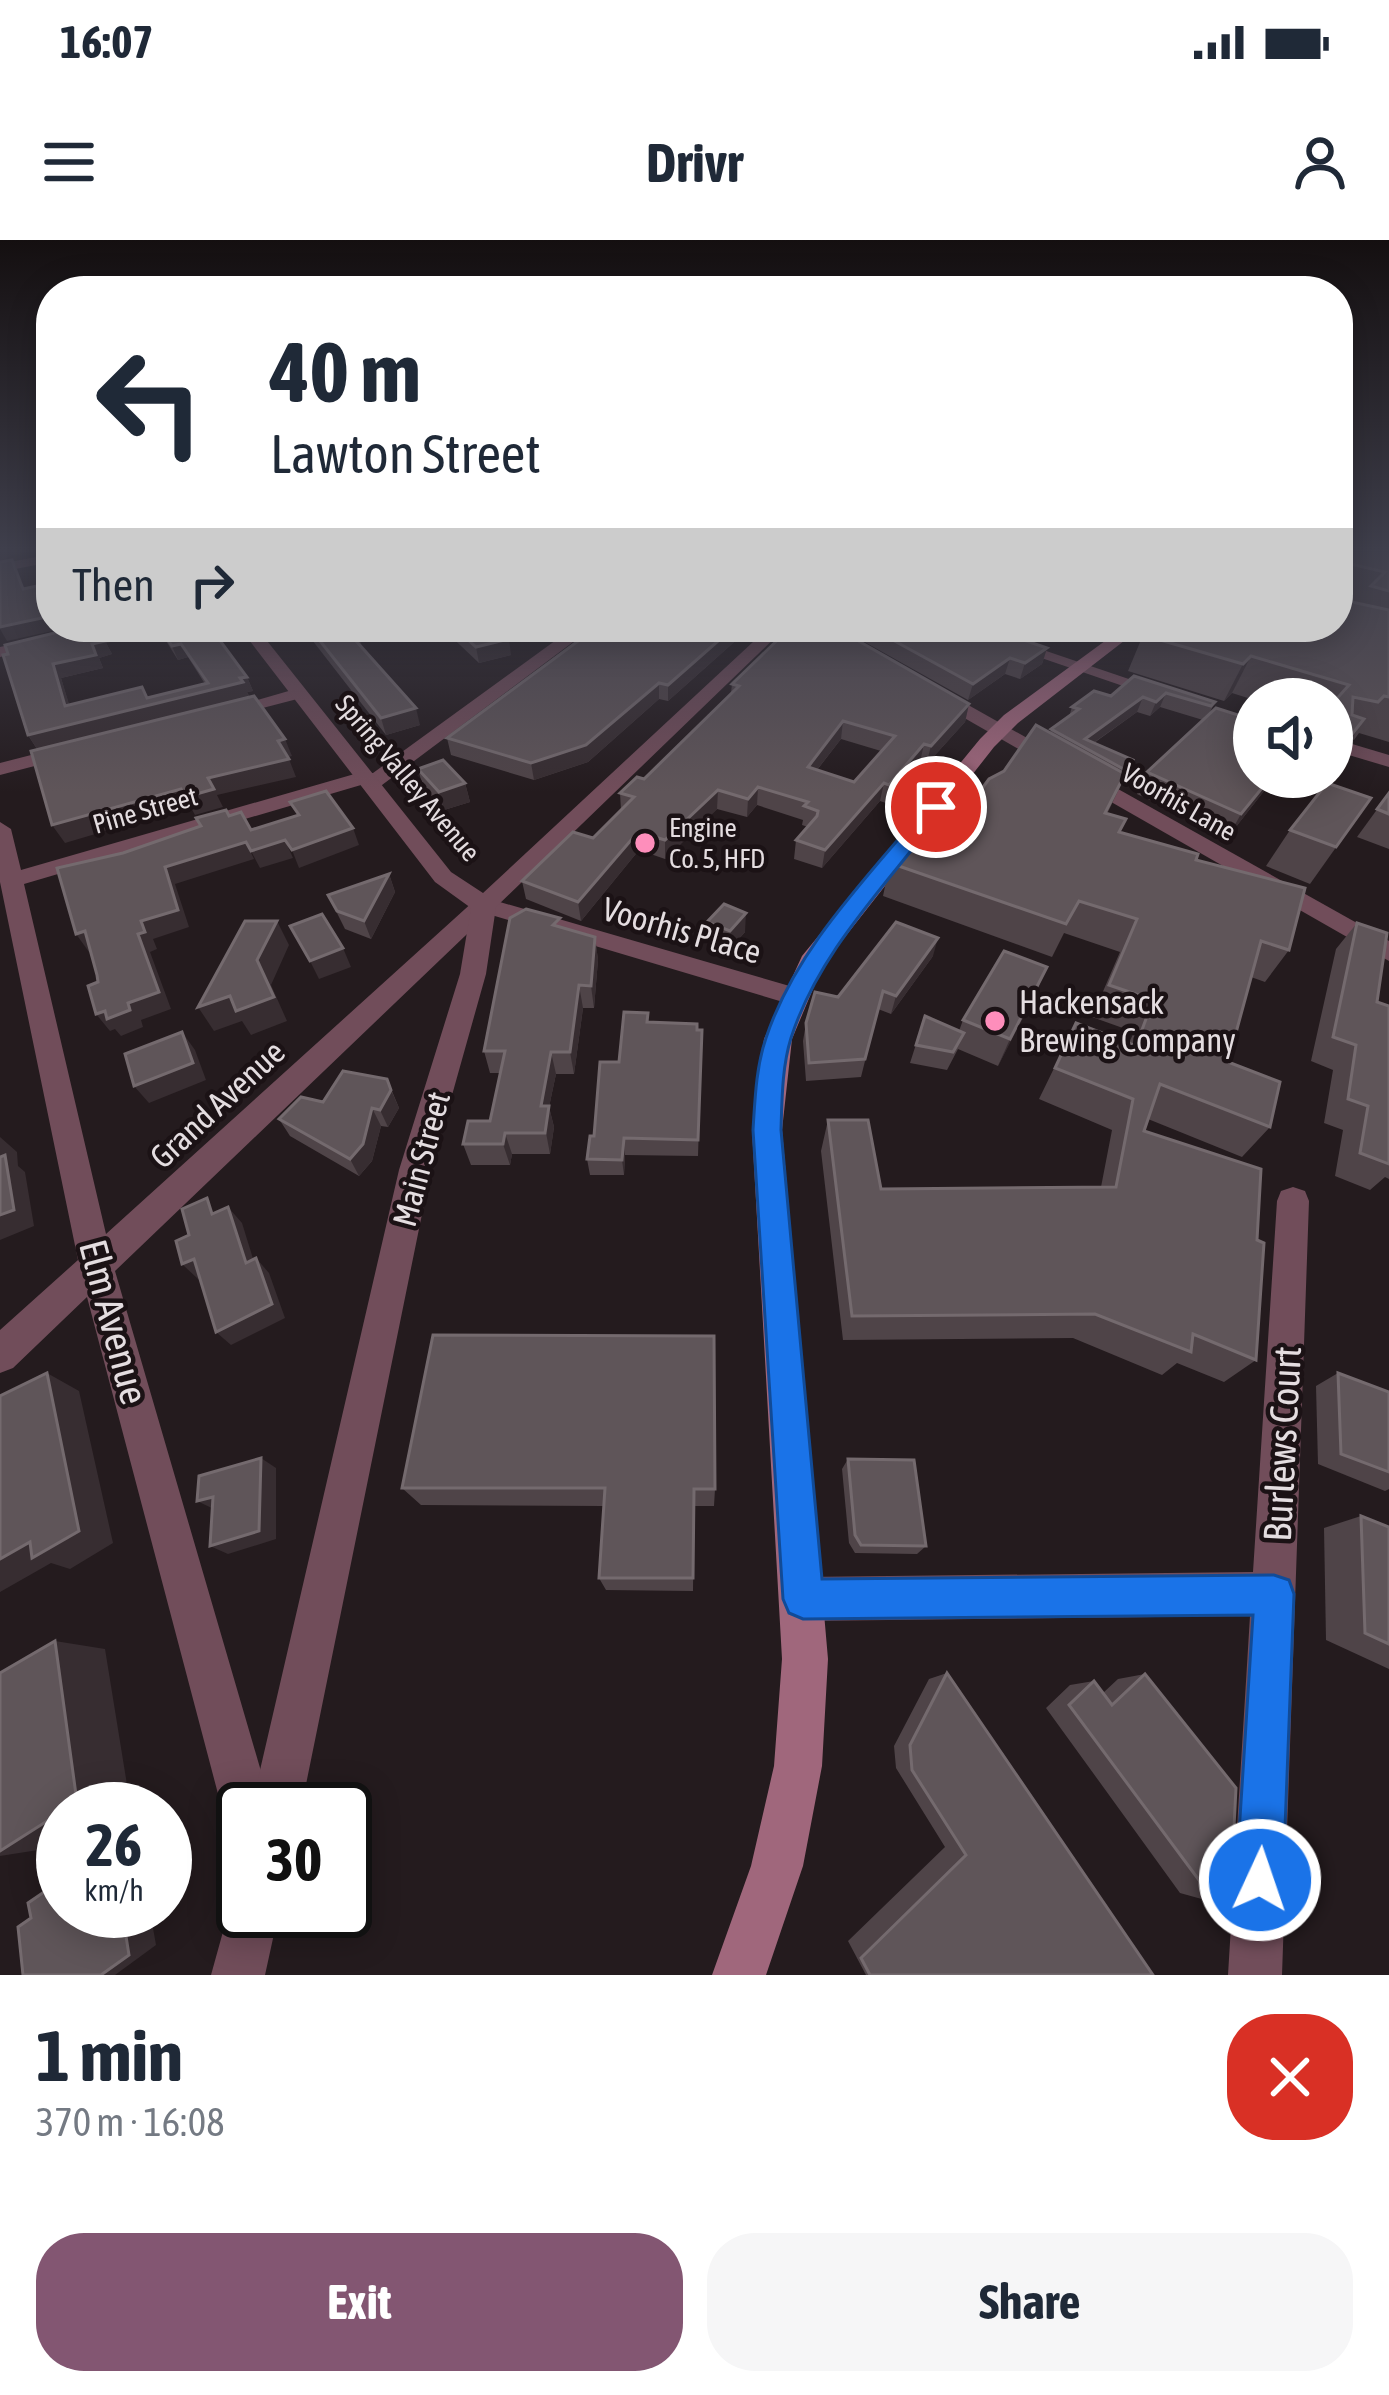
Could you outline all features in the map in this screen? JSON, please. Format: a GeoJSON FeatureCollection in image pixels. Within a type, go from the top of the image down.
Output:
{"type":"FeatureCollection","features":[{"type":"Feature","properties":{"kind":"main road"},"geometry":{"type":"LineString","coordinates":[[740,1975],[777,1866],[798,1766],[806,1659],[767,1130],[778,1039],[793,996],[833,932],[1000,731],[1114,642]]}},
{"type":"Feature","properties":{"kind":"street"},"geometry":{"type":"LineString","coordinates":[[0,652],[45,642]]}},
{"type":"Feature","properties":{"kind":"street","name":"Spring Valley Avenue"},"geometry":{"type":"LineString","coordinates":[[259,642],[443,877],[484,904]]}},
{"type":"Feature","properties":{"kind":"street","name":"Pine Street"},"geometry":{"type":"LineString","coordinates":[[11,880],[368,781],[566,642]]}},
{"type":"Feature","properties":{"kind":"street"},"geometry":{"type":"LineString","coordinates":[[484,904],[762,642]]}},
{"type":"Feature","properties":{"kind":"street"},"geometry":{"type":"LineString","coordinates":[[1003,642],[1188,701]]}},
{"type":"Feature","properties":{"kind":"street","name":"Voorhis Lane"},"geometry":{"type":"LineString","coordinates":[[916,684],[1389,952]]}},
{"type":"Feature","properties":{"kind":"street"},"geometry":{"type":"LineString","coordinates":[[207,716],[299,693]]}},
{"type":"Feature","properties":{"kind":"street"},"geometry":{"type":"LineString","coordinates":[[0,769],[92,746]]}},
{"type":"Feature","properties":{"kind":"street"},"geometry":{"type":"LineString","coordinates":[[1353,750],[1389,761]]}},
{"type":"Feature","properties":{"kind":"street","name":"Elm Avenue"},"geometry":{"type":"LineString","coordinates":[[0,829],[11,880],[12,944],[240,1782]]}},
{"type":"Feature","properties":{"kind":"street","name":"Voorhis Place"},"geometry":{"type":"LineString","coordinates":[[484,904],[793,996]]}},
{"type":"Feature","properties":{"kind":"street","name":"Grand Avenue"},"geometry":{"type":"LineString","coordinates":[[0,1355],[484,904]]}},
{"type":"Feature","properties":{"kind":"street","name":"Main Street"},"geometry":{"type":"LineString","coordinates":[[282,1782],[415,1170],[473,974],[484,904]]}},
{"type":"Feature","properties":{"kind":"street","name":"Burlews Court"},"geometry":{"type":"LineString","coordinates":[[1255,1975],[1293,1201]]}},
{"type":"Feature","properties":{"kind":"street"},"geometry":{"type":"LineString","coordinates":[[803,1599],[1274,1594]]}},
{"type":"Feature","properties":{"kind":"street"},"geometry":{"type":"LineString","coordinates":[[238,1975],[247,1938]]}},
{"type":"Feature","properties":{"kind":"building"},"geometry":{"type":"Polygon","coordinates":[[[1353,630],[1389,630],[1389,697],[1378,702],[1353,697],[1353,678],[1325,678],[1251,656],[1243,664],[1167,642],[1353,642],[1353,630]]]}},
{"type":"Feature","properties":{"kind":"building"},"geometry":{"type":"Polygon","coordinates":[[[36,637],[36,642],[101,642],[92,644],[96,655],[53,664],[65,706],[142,687],[147,698],[208,683],[181,644],[169,642],[221,642],[247,677],[240,678],[243,682],[28,735],[3,655],[8,654],[5,645],[36,637]]]}},
{"type":"Feature","properties":{"kind":"building"},"geometry":{"type":"Polygon","coordinates":[[[321,642],[357,642],[416,708],[381,718],[321,642]]]}},
{"type":"Feature","properties":{"kind":"building"},"geometry":{"type":"Polygon","coordinates":[[[577,642],[717,642],[586,745],[531,763],[447,738],[577,642]]]}},
{"type":"Feature","properties":{"kind":"building"},"geometry":{"type":"Polygon","coordinates":[[[775,642],[860,642],[969,704],[931,746],[924,744],[889,785],[884,783],[825,850],[796,840],[817,816],[818,811],[804,806],[808,802],[758,787],[748,799],[718,790],[665,840],[638,832],[578,902],[522,881],[573,832],[593,838],[634,797],[620,793],[637,777],[644,779],[739,686],[732,684],[775,642]],[[843,721],[808,767],[854,782],[895,736],[843,721]]]}},
{"type":"Feature","properties":{"kind":"building"},"geometry":{"type":"Polygon","coordinates":[[[896,642],[1030,642],[1047,648],[1025,663],[1010,658],[973,684],[896,642]]]}},
{"type":"Feature","properties":{"kind":"building"},"geometry":{"type":"Polygon","coordinates":[[[1134,676],[1215,702],[1211,706],[1166,693],[1156,702],[1143,697],[1085,739],[1133,760],[1127,771],[1051,729],[1094,691],[1111,696],[1134,676]]]}},
{"type":"Feature","properties":{"kind":"building"},"geometry":{"type":"Polygon","coordinates":[[[254,696],[285,739],[278,741],[289,759],[208,778],[214,789],[186,797],[181,789],[52,825],[31,751],[254,696]]]}},
{"type":"Feature","properties":{"kind":"building"},"geometry":{"type":"Polygon","coordinates":[[[1216,708],[1233,713],[1233,798],[1254,798],[1241,814],[1147,772],[1216,708]]]}},
{"type":"Feature","properties":{"kind":"building"},"geometry":{"type":"Polygon","coordinates":[[[1353,715],[1364,719],[1353,733],[1353,715]]]}},
{"type":"Feature","properties":{"kind":"building"},"geometry":{"type":"Polygon","coordinates":[[[1036,725],[1125,774],[1105,813],[1126,819],[1119,832],[1198,854],[1196,860],[1305,888],[1289,950],[1261,941],[1228,1062],[1280,1082],[1270,1127],[1160,1084],[1144,1131],[1261,1169],[1257,1240],[1264,1243],[1256,1360],[1193,1334],[1191,1352],[1095,1314],[852,1316],[828,1120],[868,1120],[881,1189],[1116,1187],[1133,1099],[1055,1068],[1076,1023],[1136,1046],[1153,1000],[1109,985],[1137,919],[1079,901],[1066,924],[890,863],[904,847],[932,856],[1036,725]]]}},
{"type":"Feature","properties":{"kind":"building"},"geometry":{"type":"Polygon","coordinates":[[[443,760],[465,783],[439,792],[418,769],[443,760]]]}},
{"type":"Feature","properties":{"kind":"building"},"geometry":{"type":"Polygon","coordinates":[[[326,791],[353,828],[292,850],[285,840],[251,851],[246,842],[165,867],[178,910],[141,921],[145,932],[138,934],[159,992],[128,1003],[130,1010],[107,1019],[105,1011],[96,1014],[88,986],[98,982],[97,975],[85,931],[76,934],[57,868],[123,853],[201,826],[196,818],[226,810],[229,816],[241,812],[251,830],[299,815],[290,802],[326,791]]]}},
{"type":"Feature","properties":{"kind":"building"},"geometry":{"type":"Polygon","coordinates":[[[1353,792],[1371,798],[1336,847],[1290,830],[1315,798],[1353,798],[1353,792]]]}},
{"type":"Feature","properties":{"kind":"building"},"geometry":{"type":"Polygon","coordinates":[[[1389,793],[1389,814],[1377,809],[1389,793]]]}},
{"type":"Feature","properties":{"kind":"building"},"geometry":{"type":"Polygon","coordinates":[[[389,874],[364,921],[337,911],[328,895],[389,874]]]}},
{"type":"Feature","properties":{"kind":"building"},"geometry":{"type":"Polygon","coordinates":[[[724,904],[746,913],[730,931],[707,922],[724,904]]]}},
{"type":"Feature","properties":{"kind":"building"},"geometry":{"type":"Polygon","coordinates":[[[526,909],[560,918],[553,925],[595,937],[591,986],[579,985],[570,1052],[551,1052],[541,1106],[549,1106],[545,1133],[505,1133],[503,1144],[463,1144],[468,1121],[490,1121],[505,1051],[484,1051],[510,918],[526,909]]]}},
{"type":"Feature","properties":{"kind":"building"},"geometry":{"type":"Polygon","coordinates":[[[322,914],[343,948],[310,961],[290,926],[322,914]]]}},
{"type":"Feature","properties":{"kind":"building"},"geometry":{"type":"Polygon","coordinates":[[[245,921],[277,921],[257,960],[274,997],[236,1011],[230,996],[198,1007],[245,921]]]}},
{"type":"Feature","properties":{"kind":"building"},"geometry":{"type":"Polygon","coordinates":[[[896,922],[938,938],[896,996],[883,991],[865,1059],[809,1063],[806,1023],[815,992],[838,997],[896,922]]]}},
{"type":"Feature","properties":{"kind":"building"},"geometry":{"type":"Polygon","coordinates":[[[1357,923],[1387,933],[1377,1002],[1389,1006],[1389,1164],[1360,1153],[1368,1106],[1348,1099],[1356,1045],[1333,1037],[1357,923]]]}},
{"type":"Feature","properties":{"kind":"building"},"geometry":{"type":"Polygon","coordinates":[[[1004,951],[1047,967],[1010,1039],[963,1020],[1004,951]]]}},
{"type":"Feature","properties":{"kind":"building"},"geometry":{"type":"Polygon","coordinates":[[[624,1012],[648,1013],[647,1022],[697,1024],[697,1030],[702,1030],[698,1140],[624,1138],[622,1160],[587,1159],[590,1136],[594,1136],[600,1062],[619,1062],[624,1012]]]}},
{"type":"Feature","properties":{"kind":"building"},"geometry":{"type":"Polygon","coordinates":[[[925,1016],[964,1033],[953,1052],[916,1045],[925,1016]]]}},
{"type":"Feature","properties":{"kind":"building"},"geometry":{"type":"Polygon","coordinates":[[[182,1032],[193,1063],[134,1086],[125,1054],[182,1032]]]}},
{"type":"Feature","properties":{"kind":"building"},"geometry":{"type":"Polygon","coordinates":[[[343,1071],[387,1079],[391,1090],[380,1110],[372,1108],[363,1144],[350,1159],[279,1119],[301,1097],[323,1102],[343,1071]]]}},
{"type":"Feature","properties":{"kind":"building"},"geometry":{"type":"Polygon","coordinates":[[[5,1155],[14,1210],[0,1215],[0,1157],[5,1155]]]}},
{"type":"Feature","properties":{"kind":"building"},"geometry":{"type":"Polygon","coordinates":[[[207,1198],[212,1214],[228,1207],[246,1263],[256,1258],[272,1304],[216,1332],[194,1259],[182,1264],[176,1241],[189,1235],[182,1209],[207,1198]]]}},
{"type":"Feature","properties":{"kind":"building"},"geometry":{"type":"Polygon","coordinates":[[[433,1335],[714,1336],[715,1489],[694,1489],[693,1578],[599,1578],[605,1488],[402,1488],[433,1335]]]}},
{"type":"Feature","properties":{"kind":"building"},"geometry":{"type":"Polygon","coordinates":[[[47,1373],[79,1531],[32,1558],[30,1542],[0,1559],[0,1396],[47,1373]]]}},
{"type":"Feature","properties":{"kind":"building"},"geometry":{"type":"Polygon","coordinates":[[[1338,1373],[1389,1392],[1389,1472],[1341,1454],[1338,1373]]]}},
{"type":"Feature","properties":{"kind":"building"},"geometry":{"type":"Polygon","coordinates":[[[261,1458],[259,1531],[210,1546],[213,1497],[197,1501],[199,1476],[261,1458]]]}},
{"type":"Feature","properties":{"kind":"building"},"geometry":{"type":"Polygon","coordinates":[[[848,1459],[914,1460],[926,1546],[861,1545],[855,1535],[848,1459]]]}},
{"type":"Feature","properties":{"kind":"building"},"geometry":{"type":"Polygon","coordinates":[[[1361,1516],[1389,1527],[1389,1644],[1365,1633],[1361,1516]]]}},
{"type":"Feature","properties":{"kind":"building"},"geometry":{"type":"Polygon","coordinates":[[[55,1641],[74,1782],[36,1782],[36,1828],[0,1851],[0,1673],[55,1641]]]}},
{"type":"Feature","properties":{"kind":"building"},"geometry":{"type":"Polygon","coordinates":[[[947,1673],[1153,1975],[870,1975],[861,1958],[966,1855],[912,1770],[910,1745],[947,1673]]]}},
{"type":"Feature","properties":{"kind":"building"},"geometry":{"type":"Polygon","coordinates":[[[1145,1674],[1236,1788],[1231,1886],[1216,1903],[1069,1705],[1094,1681],[1112,1705],[1145,1674]]]}},
{"type":"Feature","properties":{"kind":"building"},"geometry":{"type":"Polygon","coordinates":[[[36,1898],[36,1938],[126,1938],[129,1955],[101,1975],[23,1975],[18,1927],[31,1918],[28,1903],[36,1898]]]}},
{"type":"Feature","properties":{"kind":"place","name":"Engine Co. 5, HFD"},"geometry":{"type":"Point","coordinates":[645,843]}},
{"type":"Feature","properties":{"kind":"place","name":"Hackensack Brewing Company"},"geometry":{"type":"Point","coordinates":[995,1021]}},
{"type":"Feature","properties":{"kind":"route"},"geometry":{"type":"LineString","coordinates":[[936,807],[812,962],[793,996],[770,1082],[767,1130],[803,1599],[1274,1594],[1260,1880]]}}]}
